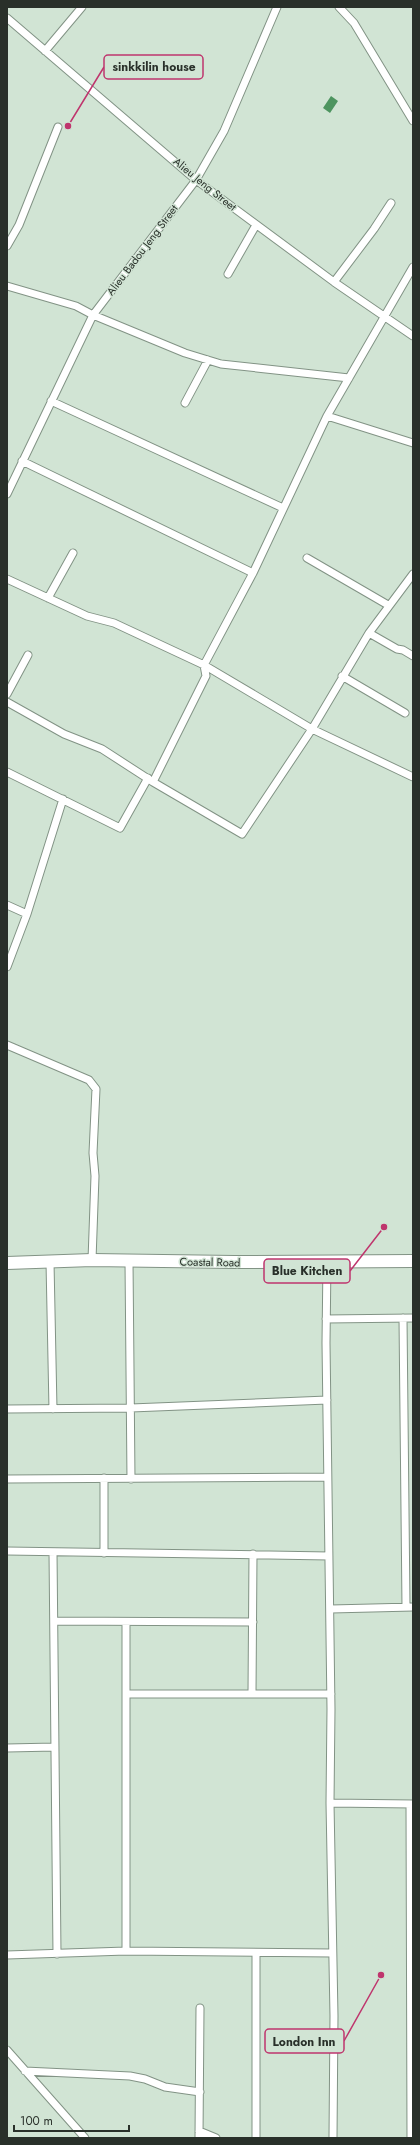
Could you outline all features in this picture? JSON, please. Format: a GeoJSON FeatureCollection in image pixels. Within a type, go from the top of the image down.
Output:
{"type":"FeatureCollection","features":[{"type":"Feature","properties":{"kind":"main road","name":"Coastal Road"},"geometry":{"type":"LineString","coordinates":[[7,1263],[92,1260],[413,1261]]}},
{"type":"Feature","properties":{"kind":"street"},"geometry":{"type":"LineString","coordinates":[[45,51],[82,7]]}},
{"type":"Feature","properties":{"kind":"street","name":"Alieu Badou Jeng Street"},"geometry":{"type":"LineString","coordinates":[[7,494],[93,315],[196,180],[224,130],[278,7]]}},
{"type":"Feature","properties":{"kind":"street"},"geometry":{"type":"LineString","coordinates":[[339,7],[354,23],[413,121]]}},
{"type":"Feature","properties":{"kind":"street","name":"Alieu Jeng Street"},"geometry":{"type":"LineString","coordinates":[[7,18],[196,180],[334,282],[413,336]]}},
{"type":"Feature","properties":{"kind":"street"},"geometry":{"type":"LineString","coordinates":[[7,246],[19,225],[58,127]]}},
{"type":"Feature","properties":{"kind":"street"},"geometry":{"type":"LineString","coordinates":[[334,282],[374,229],[391,203]]}},
{"type":"Feature","properties":{"kind":"street"},"geometry":{"type":"LineString","coordinates":[[228,274],[256,225]]}},
{"type":"Feature","properties":{"kind":"street"},"geometry":{"type":"LineString","coordinates":[[7,772],[120,828],[150,780],[206,676],[204,665],[253,573],[327,416],[413,267]]}},
{"type":"Feature","properties":{"kind":"street"},"geometry":{"type":"LineString","coordinates":[[7,286],[76,306],[93,315],[185,353],[221,364],[349,378]]}},
{"type":"Feature","properties":{"kind":"street"},"geometry":{"type":"LineString","coordinates":[[185,403],[208,360]]}},
{"type":"Feature","properties":{"kind":"street"},"geometry":{"type":"LineString","coordinates":[[51,401],[283,508]]}},
{"type":"Feature","properties":{"kind":"street"},"geometry":{"type":"LineString","coordinates":[[327,416],[413,443]]}},
{"type":"Feature","properties":{"kind":"street"},"geometry":{"type":"LineString","coordinates":[[22,461],[253,573]]}},
{"type":"Feature","properties":{"kind":"street"},"geometry":{"type":"LineString","coordinates":[[48,598],[73,553]]}},
{"type":"Feature","properties":{"kind":"street"},"geometry":{"type":"LineString","coordinates":[[307,558],[388,605]]}},
{"type":"Feature","properties":{"kind":"street"},"geometry":{"type":"LineString","coordinates":[[7,702],[64,734],[102,749],[150,780],[242,834],[312,729],[369,632],[413,574]]}},
{"type":"Feature","properties":{"kind":"street"},"geometry":{"type":"LineString","coordinates":[[7,579],[87,616],[114,623],[204,665],[312,729],[413,777]]}},
{"type":"Feature","properties":{"kind":"street"},"geometry":{"type":"LineString","coordinates":[[369,632],[397,649],[413,656]]}},
{"type":"Feature","properties":{"kind":"street"},"geometry":{"type":"LineString","coordinates":[[7,694],[28,655]]}},
{"type":"Feature","properties":{"kind":"street"},"geometry":{"type":"LineString","coordinates":[[342,676],[405,713]]}},
{"type":"Feature","properties":{"kind":"street"},"geometry":{"type":"LineString","coordinates":[[7,967],[27,914],[63,799]]}},
{"type":"Feature","properties":{"kind":"street"},"geometry":{"type":"LineString","coordinates":[[7,906],[27,914]]}},
{"type":"Feature","properties":{"kind":"street"},"geometry":{"type":"LineString","coordinates":[[7,1045],[89,1080],[96,1089],[93,1153],[95,1176],[92,1260]]}},
{"type":"Feature","properties":{"kind":"street"},"geometry":{"type":"LineString","coordinates":[[129,1261],[131,1479]]}},
{"type":"Feature","properties":{"kind":"street"},"geometry":{"type":"LineString","coordinates":[[327,1261],[326,1319],[331,1608],[330,1803],[334,2016],[332,2138]]}},
{"type":"Feature","properties":{"kind":"street"},"geometry":{"type":"LineString","coordinates":[[50,1262],[53,1409]]}},
{"type":"Feature","properties":{"kind":"street"},"geometry":{"type":"LineString","coordinates":[[331,1608],[409,1607],[409,1469],[403,1318]]}},
{"type":"Feature","properties":{"kind":"street"},"geometry":{"type":"LineString","coordinates":[[326,1319],[413,1318]]}},
{"type":"Feature","properties":{"kind":"street"},"geometry":{"type":"LineString","coordinates":[[7,1409],[131,1408],[327,1400]]}},
{"type":"Feature","properties":{"kind":"street"},"geometry":{"type":"LineString","coordinates":[[7,1479],[328,1477]]}},
{"type":"Feature","properties":{"kind":"street"},"geometry":{"type":"LineString","coordinates":[[104,1478],[104,1553]]}},
{"type":"Feature","properties":{"kind":"street"},"geometry":{"type":"LineString","coordinates":[[7,1551],[329,1556]]}},
{"type":"Feature","properties":{"kind":"street"},"geometry":{"type":"LineString","coordinates":[[53,1552],[57,1954]]}},
{"type":"Feature","properties":{"kind":"street"},"geometry":{"type":"LineString","coordinates":[[252,1692],[254,1622],[253,1554]]}},
{"type":"Feature","properties":{"kind":"street"},"geometry":{"type":"LineString","coordinates":[[54,1621],[254,1622]]}},
{"type":"Feature","properties":{"kind":"street"},"geometry":{"type":"LineString","coordinates":[[126,1622],[126,1951]]}},
{"type":"Feature","properties":{"kind":"street"},"geometry":{"type":"LineString","coordinates":[[126,1694],[252,1692],[331,1694]]}},
{"type":"Feature","properties":{"kind":"street"},"geometry":{"type":"LineString","coordinates":[[7,1748],[55,1747]]}},
{"type":"Feature","properties":{"kind":"street"},"geometry":{"type":"LineString","coordinates":[[330,1803],[411,1804],[411,2138]]}},
{"type":"Feature","properties":{"kind":"street"},"geometry":{"type":"LineString","coordinates":[[7,1955],[126,1951],[332,1953]]}},
{"type":"Feature","properties":{"kind":"street"},"geometry":{"type":"LineString","coordinates":[[256,1953],[256,2138]]}},
{"type":"Feature","properties":{"kind":"street"},"geometry":{"type":"LineString","coordinates":[[200,2008],[199,2135],[216,2138]]}},
{"type":"Feature","properties":{"kind":"street"},"geometry":{"type":"LineString","coordinates":[[7,2050],[85,2138]]}},
{"type":"Feature","properties":{"kind":"street"},"geometry":{"type":"LineString","coordinates":[[25,2071],[130,2076],[145,2079],[165,2087],[200,2092]]}},
{"type":"Feature","properties":{"kind":"shaded area"},"geometry":{"type":"Polygon","coordinates":[[[331,96],[338,101],[330,113],[323,108],[331,96]]]}},
{"type":"Feature","properties":{"kind":"place","name":"sinkkilin house"},"geometry":{"type":"Point","coordinates":[68,126]}},
{"type":"Feature","properties":{"kind":"place","name":"Blue Kitchen"},"geometry":{"type":"Point","coordinates":[384,1227]}},
{"type":"Feature","properties":{"kind":"place","name":"London Inn"},"geometry":{"type":"Point","coordinates":[381,1975]}}]}
